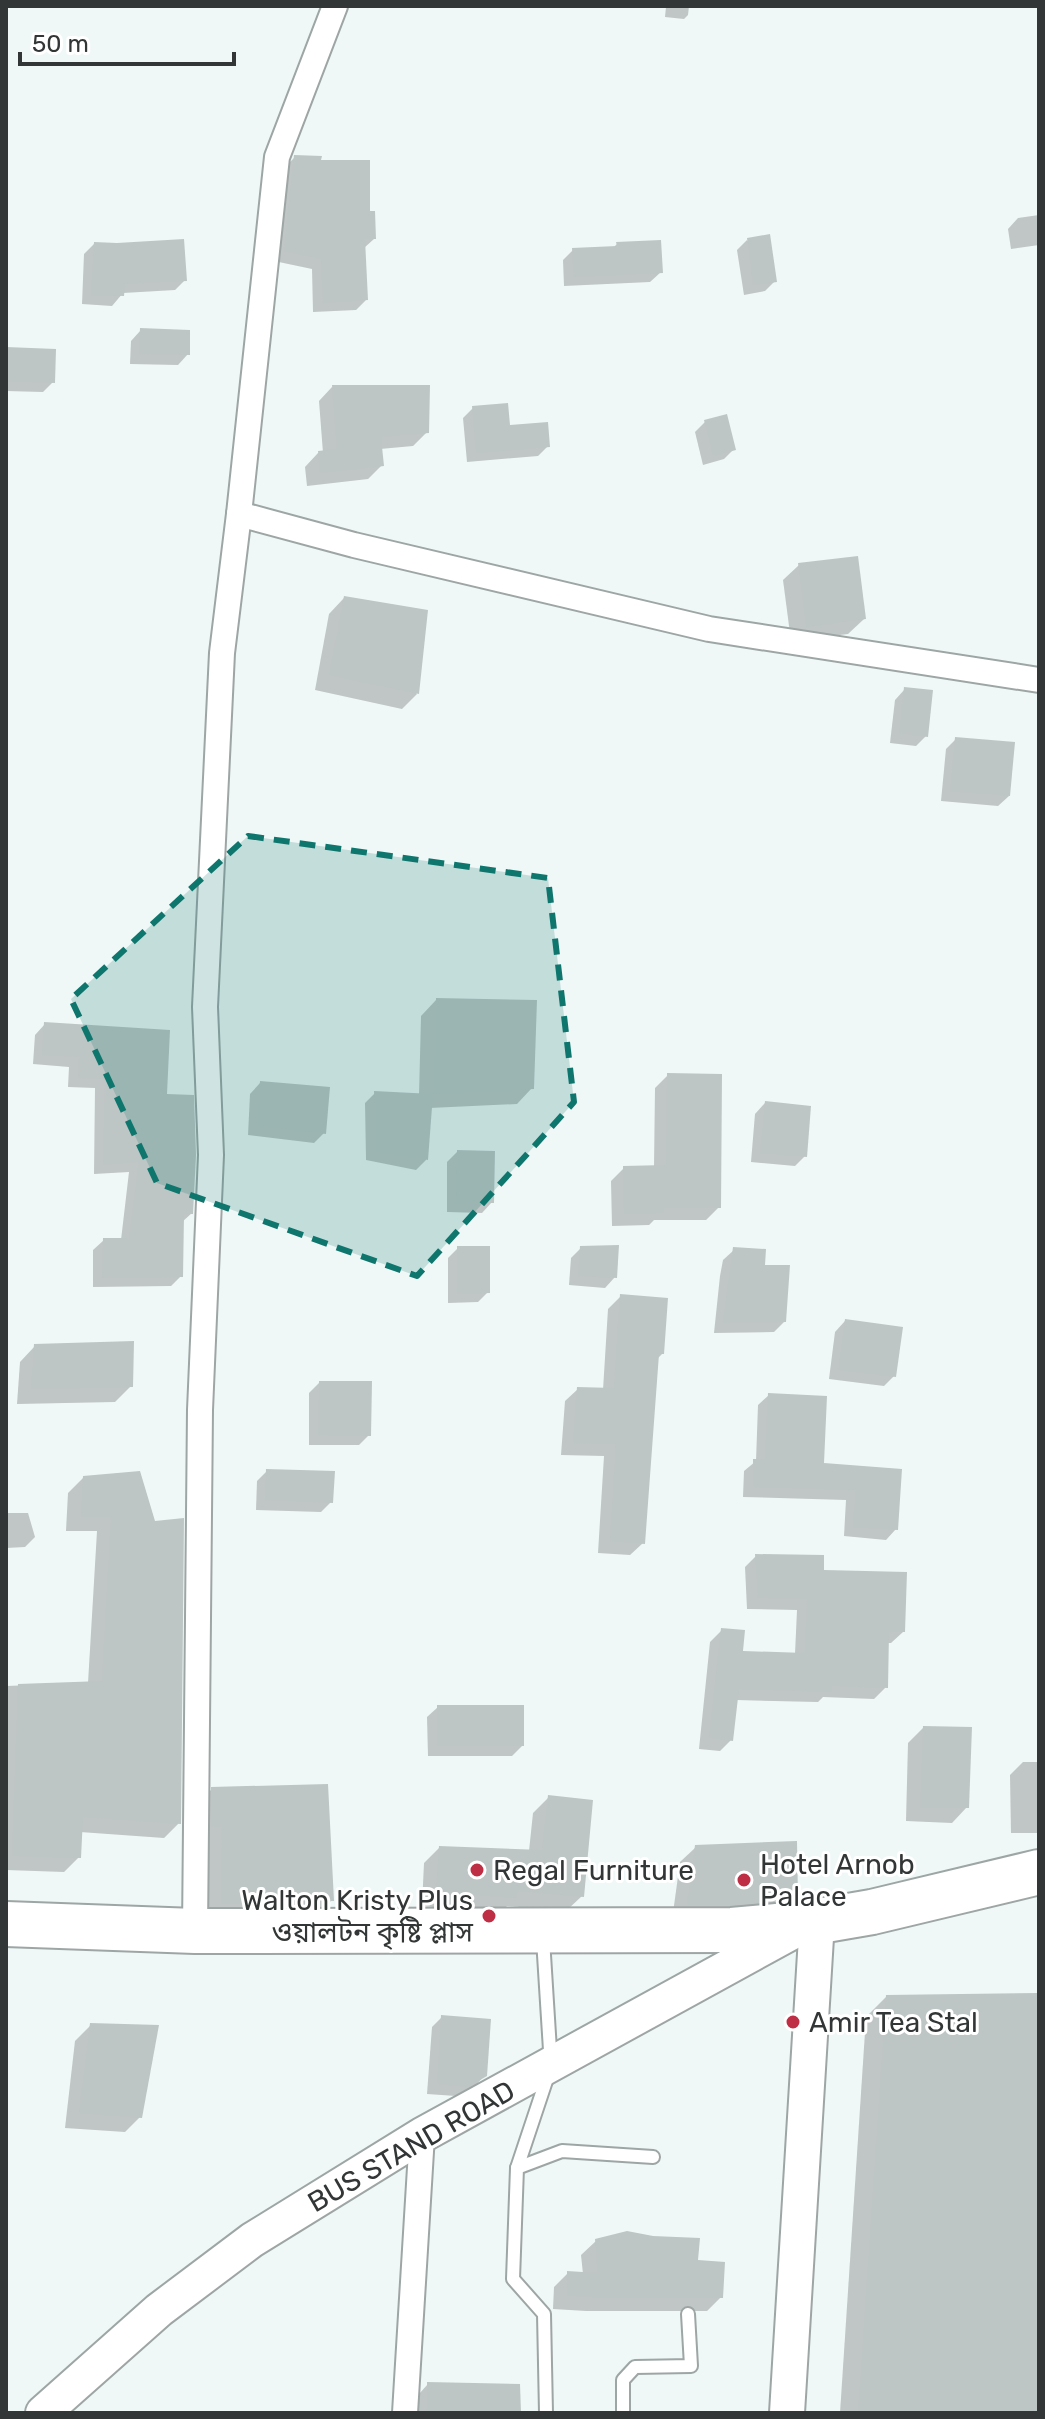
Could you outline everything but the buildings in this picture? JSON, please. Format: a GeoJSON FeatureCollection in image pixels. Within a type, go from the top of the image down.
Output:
{"type":"FeatureCollection","features":[{"type":"Feature","properties":{"kind":"highway"},"geometry":{"type":"LineString","coordinates":[[6,1924],[195,1931],[732,1930],[872,1912],[1039,1872]]}},
{"type":"Feature","properties":{"kind":"street"},"geometry":{"type":"LineString","coordinates":[[195,1931],[200,1410],[211,1155],[205,1007],[222,653],[277,157],[335,6]]}},
{"type":"Feature","properties":{"kind":"street"},"geometry":{"type":"LineString","coordinates":[[239,514],[369,549],[709,629],[1039,680]]}},
{"type":"Feature","properties":{"kind":"street"},"geometry":{"type":"LineString","coordinates":[[787,2413],[812,1922]]}},
{"type":"Feature","properties":{"kind":"street","name":"BUS STAND ROAD"},"geometry":{"type":"LineString","coordinates":[[43,2413],[159,2310],[252,2240],[422,2135],[812,1922]]}},
{"type":"Feature","properties":{"kind":"street"},"geometry":{"type":"LineString","coordinates":[[405,2413],[422,2135]]}},
{"type":"Feature","properties":{"kind":"lane"},"geometry":{"type":"LineString","coordinates":[[543,1932],[551,2066],[517,2168],[513,2279],[544,2314],[546,2413]]}},
{"type":"Feature","properties":{"kind":"lane"},"geometry":{"type":"LineString","coordinates":[[517,2168],[562,2151],[653,2157]]}},
{"type":"Feature","properties":{"kind":"lane"},"geometry":{"type":"LineString","coordinates":[[623,2413],[623,2380],[635,2367],[691,2366],[688,2314]]}},
{"type":"Feature","properties":{"kind":"highlighted area"},"geometry":{"type":"Polygon","coordinates":[[[248,836],[548,878],[574,1102],[417,1276],[157,1183],[71,999],[248,836]]]}},
{"type":"Feature","properties":{"kind":"place","name":"Regal Furniture"},"geometry":{"type":"Point","coordinates":[477,1870]}},
{"type":"Feature","properties":{"kind":"place","name":"Hotel Arnob Palace"},"geometry":{"type":"Point","coordinates":[744,1880]}},
{"type":"Feature","properties":{"kind":"place","name":"Walton Kristy Plus ওয়ালটন কৃষ্টি প্লাস"},"geometry":{"type":"Point","coordinates":[489,1916]}},
{"type":"Feature","properties":{"kind":"place","name":"Amir Tea Stal"},"geometry":{"type":"Point","coordinates":[793,2022]}}]}
